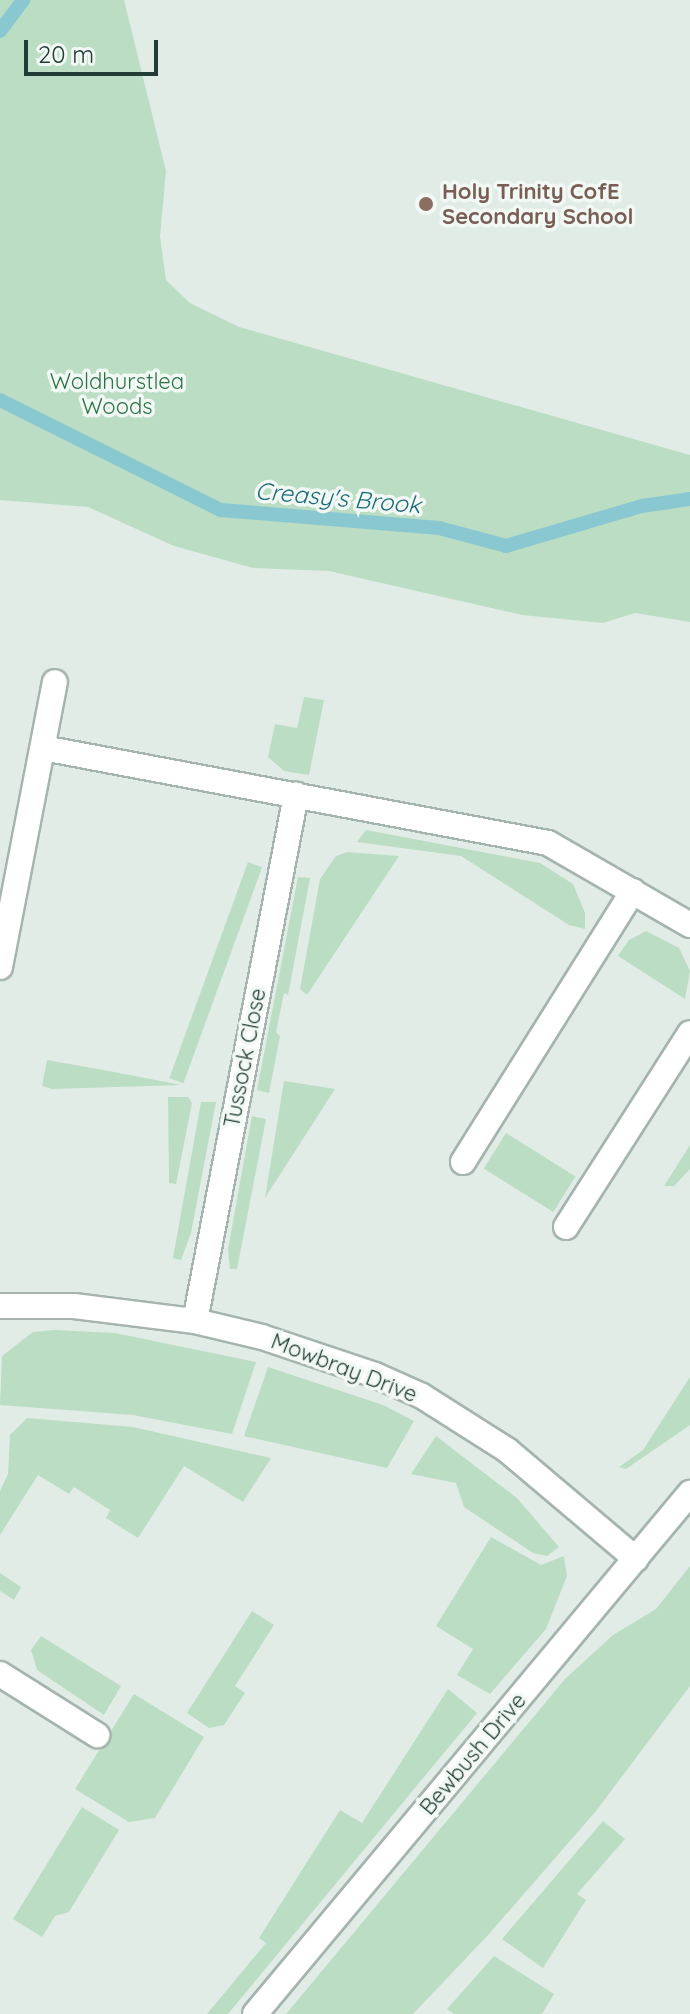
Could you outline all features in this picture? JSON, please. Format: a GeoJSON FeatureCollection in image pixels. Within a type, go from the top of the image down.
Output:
{"type":"FeatureCollection","features":[{"type":"Feature","properties":{"kind":"street"},"geometry":{"type":"LineString","coordinates":[[0,967],[55,682]]}},
{"type":"Feature","properties":{"kind":"street"},"geometry":{"type":"LineString","coordinates":[[43,748],[548,843],[690,925]]}},
{"type":"Feature","properties":{"kind":"street","name":"Tussock Close"},"geometry":{"type":"LineString","coordinates":[[195,1321],[296,795]]}},
{"type":"Feature","properties":{"kind":"street"},"geometry":{"type":"LineString","coordinates":[[463,1162],[633,891]]}},
{"type":"Feature","properties":{"kind":"street"},"geometry":{"type":"LineString","coordinates":[[566,1227],[690,1033]]}},
{"type":"Feature","properties":{"kind":"street","name":"Mowbray Drive"},"geometry":{"type":"LineString","coordinates":[[0,1306],[74,1306],[195,1321],[317,1355],[422,1396],[507,1450],[636,1559]]}},
{"type":"Feature","properties":{"kind":"street","name":"Bewbush Drive"},"geometry":{"type":"LineString","coordinates":[[255,2014],[690,1493]]}},
{"type":"Feature","properties":{"kind":"street"},"geometry":{"type":"LineString","coordinates":[[0,1674],[97,1735]]}},
{"type":"Feature","properties":{"kind":"green space","name":"Woldhurstlea Woods"},"geometry":{"type":"Polygon","coordinates":[[[0,0],[124,0],[166,171],[160,236],[166,280],[190,303],[239,327],[690,455],[690,622],[635,613],[603,623],[522,615],[329,571],[253,568],[174,546],[88,507],[0,500],[0,0]]]}},
{"type":"Feature","properties":{"kind":"green space"},"geometry":{"type":"Polygon","coordinates":[[[304,697],[324,700],[309,775],[284,771],[268,757],[275,724],[297,728],[304,697]]]}},
{"type":"Feature","properties":{"kind":"green space"},"geometry":{"type":"Polygon","coordinates":[[[366,830],[540,863],[573,884],[585,913],[585,929],[569,925],[461,856],[357,842],[366,830]]]}},
{"type":"Feature","properties":{"kind":"green space"},"geometry":{"type":"Polygon","coordinates":[[[347,852],[399,856],[307,995],[300,989],[320,879],[336,856],[347,852]]]}},
{"type":"Feature","properties":{"kind":"green space"},"geometry":{"type":"Polygon","coordinates":[[[248,862],[262,867],[183,1083],[169,1078],[248,862]]]}},
{"type":"Feature","properties":{"kind":"green space"},"geometry":{"type":"Polygon","coordinates":[[[298,877],[310,878],[288,995],[284,993],[276,1032],[280,1036],[269,1093],[257,1090],[298,877]]]}},
{"type":"Feature","properties":{"kind":"green space"},"geometry":{"type":"Polygon","coordinates":[[[646,931],[679,948],[690,971],[685,999],[618,956],[629,940],[646,931]]]}},
{"type":"Feature","properties":{"kind":"green space"},"geometry":{"type":"Polygon","coordinates":[[[47,1060],[181,1085],[52,1089],[42,1086],[47,1060]]]}},
{"type":"Feature","properties":{"kind":"green space"},"geometry":{"type":"Polygon","coordinates":[[[284,1081],[335,1089],[265,1198],[284,1081]]]}},
{"type":"Feature","properties":{"kind":"green space"},"geometry":{"type":"Polygon","coordinates":[[[168,1097],[188,1097],[192,1103],[176,1184],[169,1183],[168,1097]]]}},
{"type":"Feature","properties":{"kind":"green space"},"geometry":{"type":"Polygon","coordinates":[[[201,1102],[216,1102],[191,1233],[181,1260],[173,1258],[201,1102]]]}},
{"type":"Feature","properties":{"kind":"green space"},"geometry":{"type":"Polygon","coordinates":[[[252,1116],[266,1119],[237,1269],[230,1269],[228,1249],[252,1116]]]}},
{"type":"Feature","properties":{"kind":"green space"},"geometry":{"type":"Polygon","coordinates":[[[506,1133],[576,1176],[553,1212],[484,1169],[506,1133]]]}},
{"type":"Feature","properties":{"kind":"green space"},"geometry":{"type":"Polygon","coordinates":[[[690,1145],[690,1169],[674,1186],[664,1186],[690,1145]]]}},
{"type":"Feature","properties":{"kind":"green space"},"geometry":{"type":"Polygon","coordinates":[[[33,1332],[115,1333],[256,1362],[232,1434],[133,1415],[0,1405],[2,1356],[33,1332]]]}},
{"type":"Feature","properties":{"kind":"green space"},"geometry":{"type":"Polygon","coordinates":[[[268,1367],[383,1405],[414,1421],[387,1468],[244,1436],[268,1367]]]}},
{"type":"Feature","properties":{"kind":"green space"},"geometry":{"type":"Polygon","coordinates":[[[690,1377],[690,1425],[626,1469],[619,1467],[643,1450],[690,1377]]]}},
{"type":"Feature","properties":{"kind":"green space"},"geometry":{"type":"Polygon","coordinates":[[[27,1418],[133,1427],[271,1458],[243,1502],[184,1466],[138,1538],[106,1518],[110,1510],[74,1487],[69,1494],[38,1475],[0,1535],[0,1491],[8,1474],[10,1435],[27,1418]]]}},
{"type":"Feature","properties":{"kind":"green space"},"geometry":{"type":"Polygon","coordinates":[[[436,1436],[517,1498],[559,1547],[547,1556],[533,1553],[464,1507],[456,1483],[411,1474],[436,1436]]]}},
{"type":"Feature","properties":{"kind":"green space"},"geometry":{"type":"Polygon","coordinates":[[[491,1537],[541,1565],[564,1556],[567,1576],[546,1629],[490,1694],[457,1675],[473,1649],[436,1626],[491,1537]]]}},
{"type":"Feature","properties":{"kind":"green space"},"geometry":{"type":"Polygon","coordinates":[[[690,1566],[690,1686],[596,1811],[489,1934],[413,2014],[286,2014],[565,1679],[613,1635],[656,1609],[690,1566]]]}},
{"type":"Feature","properties":{"kind":"green space"},"geometry":{"type":"Polygon","coordinates":[[[0,1573],[21,1587],[14,1600],[0,1591],[0,1573]]]}},
{"type":"Feature","properties":{"kind":"green space"},"geometry":{"type":"Polygon","coordinates":[[[252,1611],[274,1625],[235,1686],[245,1693],[224,1725],[209,1728],[187,1713],[252,1611]]]}},
{"type":"Feature","properties":{"kind":"green space"},"geometry":{"type":"Polygon","coordinates":[[[41,1636],[121,1686],[104,1715],[37,1670],[31,1650],[41,1636]]]}},
{"type":"Feature","properties":{"kind":"green space"},"geometry":{"type":"Polygon","coordinates":[[[448,1689],[477,1713],[228,2014],[207,2014],[266,1943],[259,1938],[340,1810],[362,1823],[448,1689]]]}},
{"type":"Feature","properties":{"kind":"green space"},"geometry":{"type":"Polygon","coordinates":[[[134,1694],[204,1737],[155,1818],[129,1822],[75,1789],[134,1694]]]}},
{"type":"Feature","properties":{"kind":"green space"},"geometry":{"type":"Polygon","coordinates":[[[82,1807],[119,1830],[69,1912],[55,1916],[42,1937],[13,1919],[82,1807]]]}},
{"type":"Feature","properties":{"kind":"green space"},"geometry":{"type":"Polygon","coordinates":[[[603,1821],[625,1839],[577,1894],[586,1900],[543,1968],[502,1939],[603,1821]]]}},
{"type":"Feature","properties":{"kind":"green space"},"geometry":{"type":"Polygon","coordinates":[[[494,1956],[554,1994],[542,2014],[454,2014],[447,2009],[494,1956]]]}},
{"type":"Feature","properties":{"kind":"waterway"},"geometry":{"type":"LineString","coordinates":[[0,31],[23,0]]}},
{"type":"Feature","properties":{"kind":"waterway","name":"Creasy's Brook"},"geometry":{"type":"LineString","coordinates":[[0,400],[221,510],[439,528],[506,546],[642,506],[690,499]]}},
{"type":"Feature","properties":{"kind":"place","name":"Holy Trinity CofE Secondary School"},"geometry":{"type":"Point","coordinates":[426,204]}}]}
